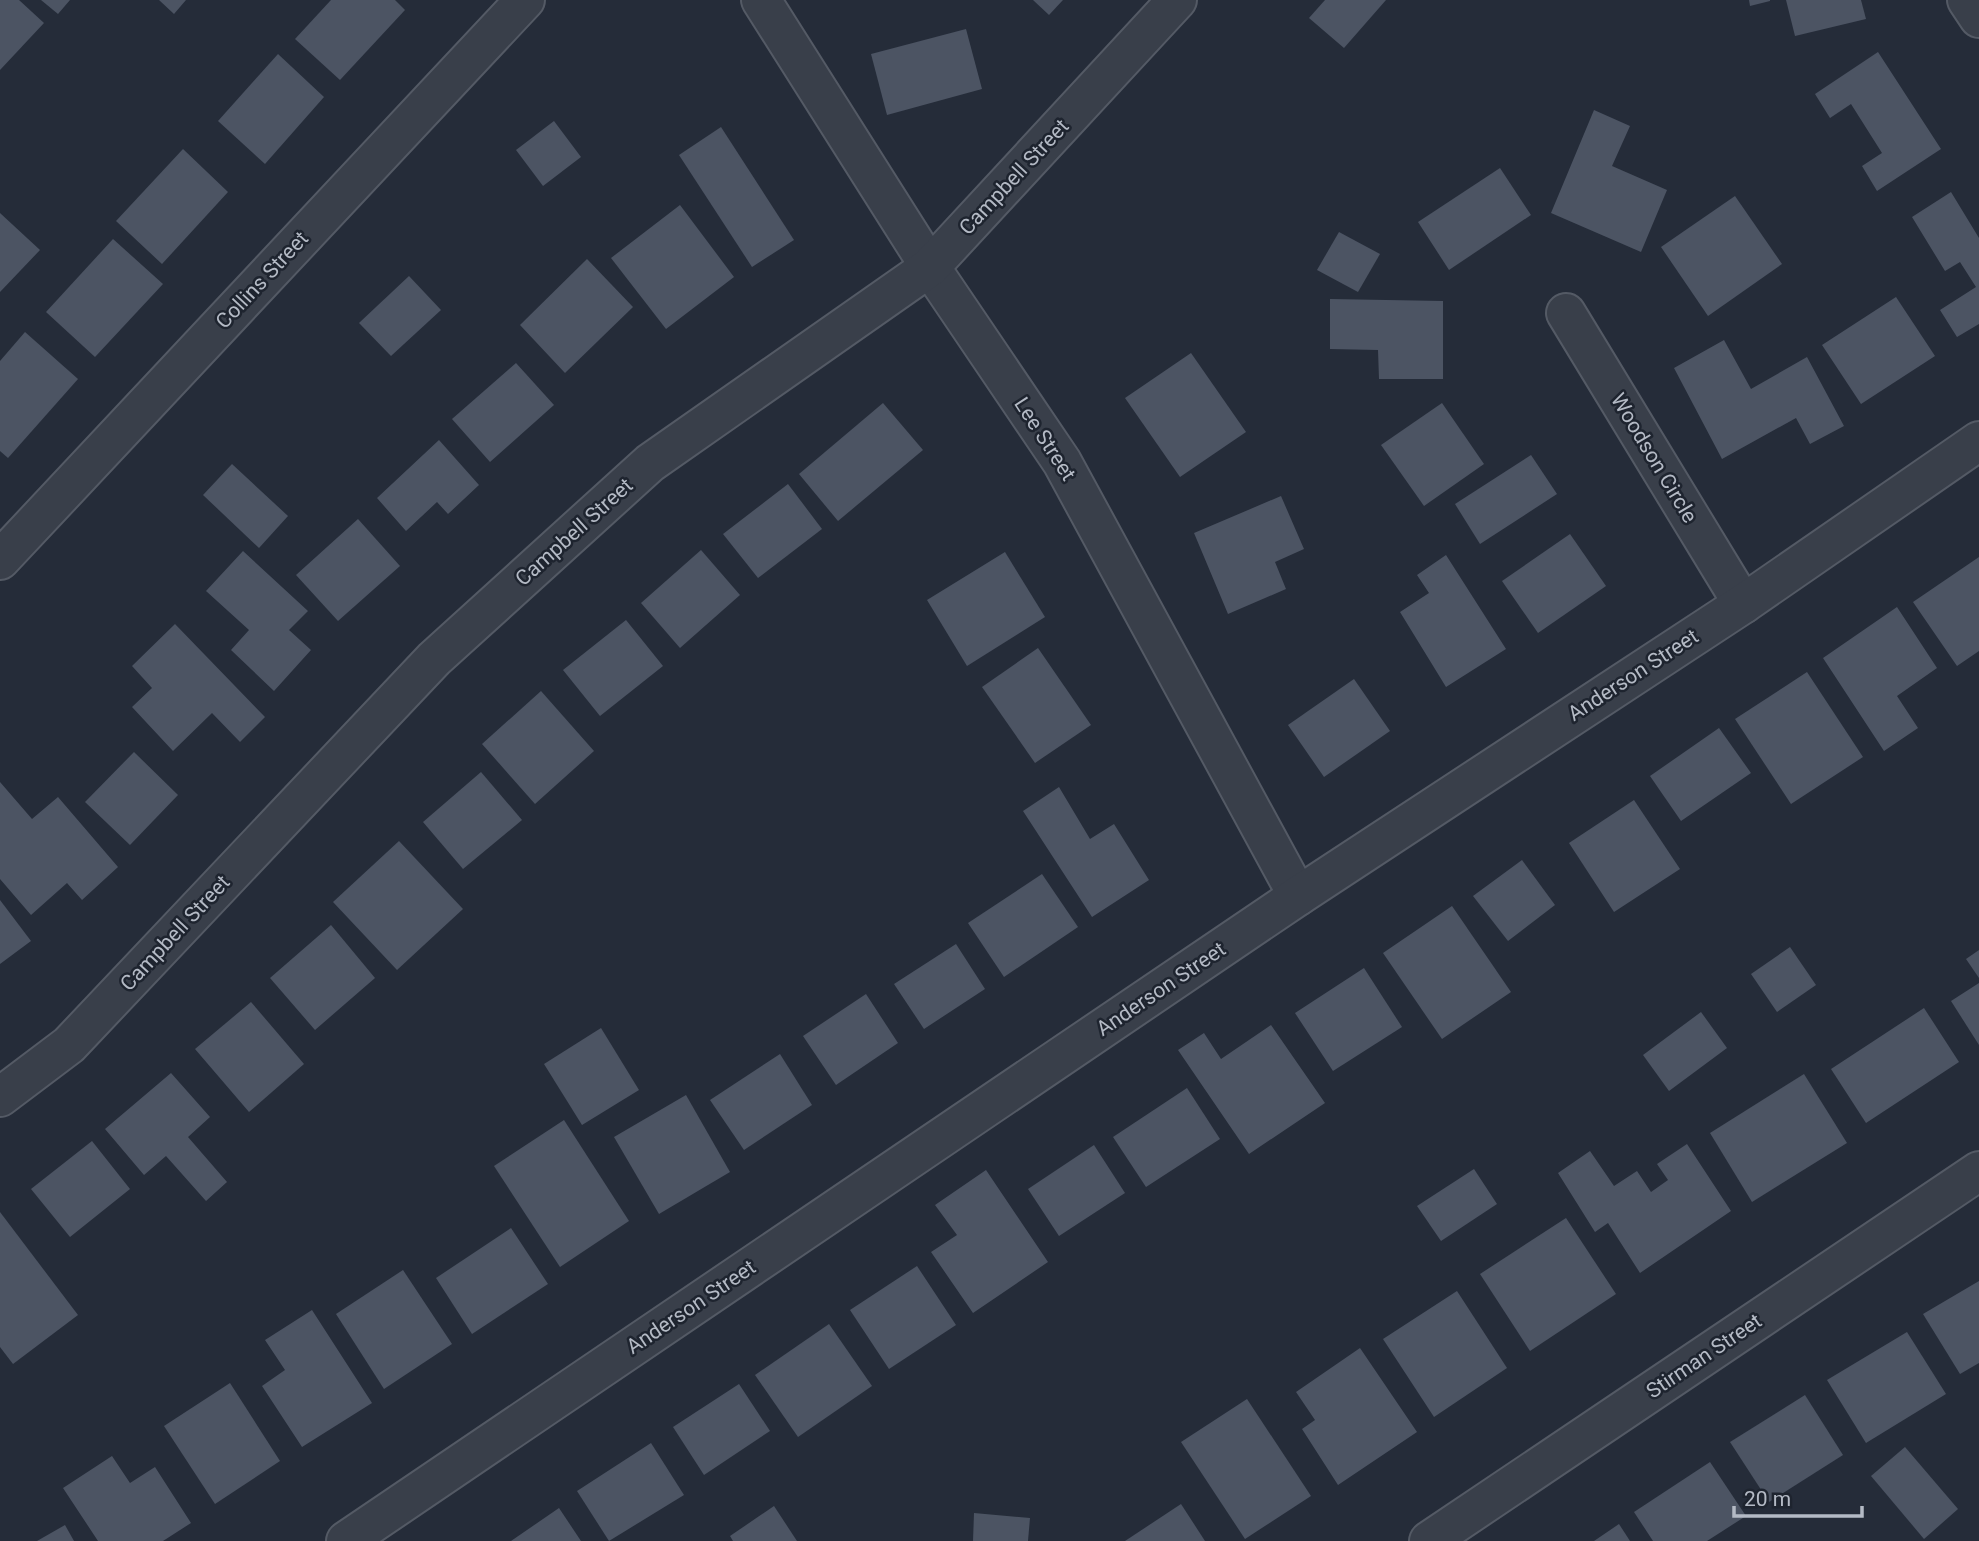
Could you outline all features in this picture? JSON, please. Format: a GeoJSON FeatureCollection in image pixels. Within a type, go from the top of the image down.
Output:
{"type":"FeatureCollection","features":[{"type":"Feature","properties":{"kind":"street","name":"Collins Street"},"geometry":{"type":"LineString","coordinates":[[0,560],[525,0]]}},
{"type":"Feature","properties":{"kind":"street","name":"Lee Street"},"geometry":{"type":"LineString","coordinates":[[761,0],[930,267],[1062,461],[1298,896]]}},
{"type":"Feature","properties":{"kind":"street","name":"Campbell Street"},"geometry":{"type":"LineString","coordinates":[[0,1097],[69,1045],[434,660],[650,463],[930,267],[1177,0]]}},
{"type":"Feature","properties":{"kind":"street"},"geometry":{"type":"LineString","coordinates":[[1967,0],[1979,18]]}},
{"type":"Feature","properties":{"kind":"street","name":"Woodson Circle"},"geometry":{"type":"LineString","coordinates":[[1566,313],[1742,604]]}},
{"type":"Feature","properties":{"kind":"street","name":"Anderson Street"},"geometry":{"type":"LineString","coordinates":[[346,1541],[1298,896],[1742,604],[1979,441]]}},
{"type":"Feature","properties":{"kind":"street","name":"Stirman Street"},"geometry":{"type":"LineString","coordinates":[[1429,1541],[1979,1171]]}},
{"type":"Feature","properties":{"kind":"building"},"geometry":{"type":"Polygon","coordinates":[[[0,0],[19,0],[44,23],[0,70],[0,0]]]}},
{"type":"Feature","properties":{"kind":"building"},"geometry":{"type":"Polygon","coordinates":[[[41,0],[70,0],[58,14],[41,0]]]}},
{"type":"Feature","properties":{"kind":"building"},"geometry":{"type":"Polygon","coordinates":[[[159,0],[186,0],[174,14],[159,0]]]}},
{"type":"Feature","properties":{"kind":"building"},"geometry":{"type":"Polygon","coordinates":[[[331,0],[395,0],[405,10],[340,80],[295,39],[331,0]]]}},
{"type":"Feature","properties":{"kind":"building"},"geometry":{"type":"Polygon","coordinates":[[[1033,0],[1063,0],[1049,15],[1033,0]]]}},
{"type":"Feature","properties":{"kind":"building"},"geometry":{"type":"Polygon","coordinates":[[[1325,0],[1386,0],[1344,48],[1309,18],[1325,0]]]}},
{"type":"Feature","properties":{"kind":"building"},"geometry":{"type":"Polygon","coordinates":[[[1749,0],[1770,0],[1770,1],[1750,6],[1749,0]]]}},
{"type":"Feature","properties":{"kind":"building"},"geometry":{"type":"Polygon","coordinates":[[[1786,0],[1861,0],[1866,19],[1795,36],[1786,0]]]}},
{"type":"Feature","properties":{"kind":"building"},"geometry":{"type":"Polygon","coordinates":[[[966,29],[982,89],[887,115],[871,54],[966,29]]]}},
{"type":"Feature","properties":{"kind":"building"},"geometry":{"type":"Polygon","coordinates":[[[1878,52],[1941,149],[1877,191],[1862,166],[1882,153],[1851,104],[1830,118],[1815,94],[1878,52]]]}},
{"type":"Feature","properties":{"kind":"building"},"geometry":{"type":"Polygon","coordinates":[[[278,54],[324,97],[265,164],[218,121],[278,54]]]}},
{"type":"Feature","properties":{"kind":"building"},"geometry":{"type":"Polygon","coordinates":[[[1594,110],[1630,126],[1612,166],[1667,190],[1641,252],[1551,213],[1594,110]]]}},
{"type":"Feature","properties":{"kind":"building"},"geometry":{"type":"Polygon","coordinates":[[[554,121],[581,157],[543,186],[516,150],[554,121]]]}},
{"type":"Feature","properties":{"kind":"building"},"geometry":{"type":"Polygon","coordinates":[[[721,127],[794,240],[752,267],[679,155],[721,127]]]}},
{"type":"Feature","properties":{"kind":"building"},"geometry":{"type":"Polygon","coordinates":[[[183,149],[228,192],[162,264],[116,221],[183,149]]]}},
{"type":"Feature","properties":{"kind":"building"},"geometry":{"type":"Polygon","coordinates":[[[1500,168],[1531,215],[1449,270],[1418,222],[1500,168]]]}},
{"type":"Feature","properties":{"kind":"building"},"geometry":{"type":"Polygon","coordinates":[[[1951,192],[1979,238],[1979,324],[1957,337],[1940,310],[1976,287],[1960,262],[1945,271],[1912,217],[1951,192]]]}},
{"type":"Feature","properties":{"kind":"building"},"geometry":{"type":"Polygon","coordinates":[[[1735,196],[1782,264],[1708,316],[1661,247],[1735,196]]]}},
{"type":"Feature","properties":{"kind":"building"},"geometry":{"type":"Polygon","coordinates":[[[680,205],[734,277],[666,329],[611,258],[680,205]]]}},
{"type":"Feature","properties":{"kind":"building"},"geometry":{"type":"Polygon","coordinates":[[[0,213],[40,250],[0,292],[0,213]]]}},
{"type":"Feature","properties":{"kind":"building"},"geometry":{"type":"Polygon","coordinates":[[[1339,232],[1380,254],[1358,292],[1317,270],[1339,232]]]}},
{"type":"Feature","properties":{"kind":"building"},"geometry":{"type":"Polygon","coordinates":[[[113,239],[163,284],[95,357],[46,312],[113,239]]]}},
{"type":"Feature","properties":{"kind":"building"},"geometry":{"type":"Polygon","coordinates":[[[587,259],[633,307],[565,373],[520,325],[587,259]]]}},
{"type":"Feature","properties":{"kind":"building"},"geometry":{"type":"Polygon","coordinates":[[[409,276],[441,310],[391,356],[359,323],[409,276]]]}},
{"type":"Feature","properties":{"kind":"building"},"geometry":{"type":"Polygon","coordinates":[[[1896,297],[1935,356],[1861,404],[1822,345],[1896,297]]]}},
{"type":"Feature","properties":{"kind":"building"},"geometry":{"type":"Polygon","coordinates":[[[1330,299],[1443,301],[1443,379],[1379,379],[1378,350],[1330,349],[1330,299]]]}},
{"type":"Feature","properties":{"kind":"building"},"geometry":{"type":"Polygon","coordinates":[[[25,332],[78,379],[8,458],[0,451],[0,361],[25,332]]]}},
{"type":"Feature","properties":{"kind":"building"},"geometry":{"type":"Polygon","coordinates":[[[1724,340],[1751,389],[1807,357],[1844,426],[1810,444],[1796,418],[1722,459],[1674,368],[1724,340]]]}},
{"type":"Feature","properties":{"kind":"building"},"geometry":{"type":"Polygon","coordinates":[[[1191,353],[1246,432],[1180,477],[1125,398],[1191,353]]]}},
{"type":"Feature","properties":{"kind":"building"},"geometry":{"type":"Polygon","coordinates":[[[516,363],[554,405],[490,462],[452,419],[516,363]]]}},
{"type":"Feature","properties":{"kind":"building"},"geometry":{"type":"Polygon","coordinates":[[[883,403],[923,450],[838,521],[799,474],[883,403]]]}},
{"type":"Feature","properties":{"kind":"building"},"geometry":{"type":"Polygon","coordinates":[[[1442,403],[1484,464],[1424,506],[1381,445],[1442,403]]]}},
{"type":"Feature","properties":{"kind":"building"},"geometry":{"type":"Polygon","coordinates":[[[439,440],[479,485],[448,514],[437,502],[406,531],[377,498],[439,440]]]}},
{"type":"Feature","properties":{"kind":"building"},"geometry":{"type":"Polygon","coordinates":[[[1531,455],[1557,494],[1480,544],[1455,504],[1531,455]]]}},
{"type":"Feature","properties":{"kind":"building"},"geometry":{"type":"Polygon","coordinates":[[[232,464],[288,516],[259,548],[203,495],[232,464]]]}},
{"type":"Feature","properties":{"kind":"building"},"geometry":{"type":"Polygon","coordinates":[[[788,484],[822,529],[758,578],[723,534],[788,484]]]}},
{"type":"Feature","properties":{"kind":"building"},"geometry":{"type":"Polygon","coordinates":[[[1281,496],[1304,549],[1275,562],[1286,589],[1228,614],[1194,533],[1281,496]]]}},
{"type":"Feature","properties":{"kind":"building"},"geometry":{"type":"Polygon","coordinates":[[[358,519],[400,566],[338,621],[296,575],[358,519]]]}},
{"type":"Feature","properties":{"kind":"building"},"geometry":{"type":"Polygon","coordinates":[[[1570,534],[1606,586],[1538,633],[1502,581],[1570,534]]]}},
{"type":"Feature","properties":{"kind":"building"},"geometry":{"type":"Polygon","coordinates":[[[701,550],[740,595],[680,648],[641,603],[701,550]]]}},
{"type":"Feature","properties":{"kind":"building"},"geometry":{"type":"Polygon","coordinates":[[[243,551],[308,611],[289,630],[311,650],[274,691],[231,650],[249,630],[206,591],[243,551]]]}},
{"type":"Feature","properties":{"kind":"building"},"geometry":{"type":"Polygon","coordinates":[[[1005,552],[1045,617],[967,666],[927,600],[1005,552]]]}},
{"type":"Feature","properties":{"kind":"building"},"geometry":{"type":"Polygon","coordinates":[[[1446,555],[1506,649],[1446,687],[1400,612],[1429,593],[1417,575],[1446,555]]]}},
{"type":"Feature","properties":{"kind":"building"},"geometry":{"type":"Polygon","coordinates":[[[1979,557],[1979,651],[1957,666],[1913,602],[1979,557]]]}},
{"type":"Feature","properties":{"kind":"building"},"geometry":{"type":"Polygon","coordinates":[[[1897,607],[1937,668],[1897,696],[1918,728],[1884,751],[1823,658],[1897,607]]]}},
{"type":"Feature","properties":{"kind":"building"},"geometry":{"type":"Polygon","coordinates":[[[626,620],[663,666],[600,716],[563,670],[626,620]]]}},
{"type":"Feature","properties":{"kind":"building"},"geometry":{"type":"Polygon","coordinates":[[[175,624],[265,717],[240,742],[212,713],[173,751],[132,707],[152,688],[132,666],[175,624]]]}},
{"type":"Feature","properties":{"kind":"building"},"geometry":{"type":"Polygon","coordinates":[[[1038,648],[1091,725],[1035,763],[982,687],[1038,648]]]}},
{"type":"Feature","properties":{"kind":"building"},"geometry":{"type":"Polygon","coordinates":[[[1807,672],[1863,757],[1791,804],[1735,719],[1807,672]]]}},
{"type":"Feature","properties":{"kind":"building"},"geometry":{"type":"Polygon","coordinates":[[[1354,679],[1390,731],[1324,777],[1288,725],[1354,679]]]}},
{"type":"Feature","properties":{"kind":"building"},"geometry":{"type":"Polygon","coordinates":[[[541,691],[594,751],[535,804],[482,744],[541,691]]]}},
{"type":"Feature","properties":{"kind":"building"},"geometry":{"type":"Polygon","coordinates":[[[1719,728],[1751,773],[1681,821],[1650,776],[1719,728]]]}},
{"type":"Feature","properties":{"kind":"building"},"geometry":{"type":"Polygon","coordinates":[[[134,752],[178,795],[130,845],[85,802],[134,752]]]}},
{"type":"Feature","properties":{"kind":"building"},"geometry":{"type":"Polygon","coordinates":[[[481,772],[522,820],[463,869],[423,822],[481,772]]]}},
{"type":"Feature","properties":{"kind":"building"},"geometry":{"type":"Polygon","coordinates":[[[0,782],[32,819],[58,797],[118,867],[82,900],[67,883],[31,915],[0,879],[0,782]]]}},
{"type":"Feature","properties":{"kind":"building"},"geometry":{"type":"Polygon","coordinates":[[[1059,787],[1090,839],[1114,824],[1149,880],[1092,917],[1023,811],[1059,787]]]}},
{"type":"Feature","properties":{"kind":"building"},"geometry":{"type":"Polygon","coordinates":[[[1634,800],[1680,869],[1614,912],[1569,843],[1634,800]]]}},
{"type":"Feature","properties":{"kind":"building"},"geometry":{"type":"Polygon","coordinates":[[[399,841],[463,909],[397,970],[333,902],[399,841]]]}},
{"type":"Feature","properties":{"kind":"building"},"geometry":{"type":"Polygon","coordinates":[[[1522,860],[1555,905],[1508,941],[1473,896],[1522,860]]]}},
{"type":"Feature","properties":{"kind":"building"},"geometry":{"type":"Polygon","coordinates":[[[1042,874],[1078,927],[1004,977],[968,923],[1042,874]]]}},
{"type":"Feature","properties":{"kind":"building"},"geometry":{"type":"Polygon","coordinates":[[[0,900],[31,941],[0,964],[0,900]]]}},
{"type":"Feature","properties":{"kind":"building"},"geometry":{"type":"Polygon","coordinates":[[[1452,906],[1511,992],[1442,1039],[1383,953],[1452,906]]]}},
{"type":"Feature","properties":{"kind":"building"},"geometry":{"type":"Polygon","coordinates":[[[331,925],[375,978],[315,1030],[270,978],[331,925]]]}},
{"type":"Feature","properties":{"kind":"building"},"geometry":{"type":"Polygon","coordinates":[[[956,944],[985,989],[924,1029],[894,984],[956,944]]]}},
{"type":"Feature","properties":{"kind":"building"},"geometry":{"type":"Polygon","coordinates":[[[1790,947],[1816,985],[1777,1012],[1751,974],[1790,947]]]}},
{"type":"Feature","properties":{"kind":"building"},"geometry":{"type":"Polygon","coordinates":[[[1979,950],[1979,978],[1966,959],[1979,950]]]}},
{"type":"Feature","properties":{"kind":"building"},"geometry":{"type":"Polygon","coordinates":[[[1364,968],[1402,1027],[1333,1071],[1295,1013],[1364,968]]]}},
{"type":"Feature","properties":{"kind":"building"},"geometry":{"type":"Polygon","coordinates":[[[1979,983],[1979,1045],[1951,1001],[1979,983]]]}},
{"type":"Feature","properties":{"kind":"building"},"geometry":{"type":"Polygon","coordinates":[[[866,994],[898,1043],[836,1085],[803,1036],[866,994]]]}},
{"type":"Feature","properties":{"kind":"building"},"geometry":{"type":"Polygon","coordinates":[[[251,1002],[304,1064],[249,1112],[195,1049],[251,1002]]]}},
{"type":"Feature","properties":{"kind":"building"},"geometry":{"type":"Polygon","coordinates":[[[1924,1008],[1959,1062],[1866,1123],[1831,1069],[1924,1008]]]}},
{"type":"Feature","properties":{"kind":"building"},"geometry":{"type":"Polygon","coordinates":[[[1701,1012],[1727,1048],[1669,1091],[1643,1055],[1701,1012]]]}},
{"type":"Feature","properties":{"kind":"building"},"geometry":{"type":"Polygon","coordinates":[[[1271,1025],[1325,1103],[1249,1154],[1178,1050],[1204,1033],[1221,1059],[1271,1025]]]}},
{"type":"Feature","properties":{"kind":"building"},"geometry":{"type":"Polygon","coordinates":[[[601,1028],[639,1090],[582,1125],[544,1064],[601,1028]]]}},
{"type":"Feature","properties":{"kind":"building"},"geometry":{"type":"Polygon","coordinates":[[[780,1054],[812,1105],[744,1150],[710,1100],[780,1054]]]}},
{"type":"Feature","properties":{"kind":"building"},"geometry":{"type":"Polygon","coordinates":[[[171,1073],[210,1117],[188,1137],[227,1182],[206,1201],[166,1156],[144,1175],[105,1129],[171,1073]]]}},
{"type":"Feature","properties":{"kind":"building"},"geometry":{"type":"Polygon","coordinates":[[[1804,1074],[1847,1143],[1752,1202],[1710,1133],[1804,1074]]]}},
{"type":"Feature","properties":{"kind":"building"},"geometry":{"type":"Polygon","coordinates":[[[1187,1088],[1220,1139],[1146,1187],[1113,1137],[1187,1088]]]}},
{"type":"Feature","properties":{"kind":"building"},"geometry":{"type":"Polygon","coordinates":[[[686,1095],[730,1172],[659,1214],[614,1137],[686,1095]]]}},
{"type":"Feature","properties":{"kind":"building"},"geometry":{"type":"Polygon","coordinates":[[[564,1120],[629,1221],[560,1267],[494,1166],[564,1120]]]}},
{"type":"Feature","properties":{"kind":"building"},"geometry":{"type":"Polygon","coordinates":[[[92,1141],[130,1189],[70,1237],[31,1189],[92,1141]]]}},
{"type":"Feature","properties":{"kind":"building"},"geometry":{"type":"Polygon","coordinates":[[[1687,1144],[1731,1211],[1640,1273],[1608,1223],[1595,1232],[1558,1173],[1590,1151],[1614,1186],[1637,1171],[1651,1192],[1668,1180],[1657,1164],[1687,1144]]]}},
{"type":"Feature","properties":{"kind":"building"},"geometry":{"type":"Polygon","coordinates":[[[1094,1145],[1125,1193],[1059,1236],[1028,1189],[1094,1145]]]}},
{"type":"Feature","properties":{"kind":"building"},"geometry":{"type":"Polygon","coordinates":[[[1474,1169],[1497,1204],[1441,1241],[1417,1206],[1474,1169]]]}},
{"type":"Feature","properties":{"kind":"building"},"geometry":{"type":"Polygon","coordinates":[[[986,1170],[1048,1262],[973,1313],[931,1252],[957,1235],[935,1205],[986,1170]]]}},
{"type":"Feature","properties":{"kind":"building"},"geometry":{"type":"Polygon","coordinates":[[[0,1212],[78,1315],[13,1364],[0,1347],[0,1212]]]}},
{"type":"Feature","properties":{"kind":"building"},"geometry":{"type":"Polygon","coordinates":[[[1566,1218],[1616,1294],[1530,1351],[1480,1274],[1566,1218]]]}},
{"type":"Feature","properties":{"kind":"building"},"geometry":{"type":"Polygon","coordinates":[[[511,1228],[548,1284],[472,1334],[436,1278],[511,1228]]]}},
{"type":"Feature","properties":{"kind":"building"},"geometry":{"type":"Polygon","coordinates":[[[917,1266],[956,1325],[889,1369],[850,1310],[917,1266]]]}},
{"type":"Feature","properties":{"kind":"building"},"geometry":{"type":"Polygon","coordinates":[[[403,1270],[452,1344],[384,1389],[336,1314],[403,1270]]]}},
{"type":"Feature","properties":{"kind":"building"},"geometry":{"type":"Polygon","coordinates":[[[1979,1281],[1979,1363],[1960,1374],[1923,1314],[1979,1281]]]}},
{"type":"Feature","properties":{"kind":"building"},"geometry":{"type":"Polygon","coordinates":[[[1457,1291],[1507,1368],[1434,1417],[1383,1339],[1457,1291]]]}},
{"type":"Feature","properties":{"kind":"building"},"geometry":{"type":"Polygon","coordinates":[[[312,1310],[372,1403],[302,1447],[262,1386],[285,1370],[265,1340],[312,1310]]]}},
{"type":"Feature","properties":{"kind":"building"},"geometry":{"type":"Polygon","coordinates":[[[829,1324],[872,1386],[798,1437],[755,1375],[829,1324]]]}},
{"type":"Feature","properties":{"kind":"building"},"geometry":{"type":"Polygon","coordinates":[[[1907,1332],[1946,1394],[1866,1443],[1827,1380],[1907,1332]]]}},
{"type":"Feature","properties":{"kind":"building"},"geometry":{"type":"Polygon","coordinates":[[[1360,1348],[1417,1432],[1338,1485],[1302,1429],[1315,1420],[1296,1392],[1360,1348]]]}},
{"type":"Feature","properties":{"kind":"building"},"geometry":{"type":"Polygon","coordinates":[[[230,1383],[280,1461],[215,1504],[164,1426],[230,1383]]]}},
{"type":"Feature","properties":{"kind":"building"},"geometry":{"type":"Polygon","coordinates":[[[739,1384],[770,1431],[704,1475],[673,1427],[739,1384]]]}},
{"type":"Feature","properties":{"kind":"building"},"geometry":{"type":"Polygon","coordinates":[[[1805,1395],[1843,1455],[1769,1502],[1730,1442],[1805,1395]]]}},
{"type":"Feature","properties":{"kind":"building"},"geometry":{"type":"Polygon","coordinates":[[[1247,1399],[1311,1496],[1245,1539],[1181,1442],[1247,1399]]]}},
{"type":"Feature","properties":{"kind":"building"},"geometry":{"type":"Polygon","coordinates":[[[651,1443],[684,1495],[609,1541],[577,1491],[651,1443]]]}},
{"type":"Feature","properties":{"kind":"building"},"geometry":{"type":"Polygon","coordinates":[[[1905,1447],[1958,1509],[1924,1539],[1871,1476],[1905,1447]]]}},
{"type":"Feature","properties":{"kind":"building"},"geometry":{"type":"Polygon","coordinates":[[[112,1456],[130,1483],[155,1467],[191,1523],[163,1541],[98,1541],[63,1488],[112,1456]]]}},
{"type":"Feature","properties":{"kind":"building"},"geometry":{"type":"Polygon","coordinates":[[[1710,1462],[1746,1516],[1707,1541],[1653,1541],[1634,1512],[1710,1462]]]}},
{"type":"Feature","properties":{"kind":"building"},"geometry":{"type":"Polygon","coordinates":[[[1181,1504],[1205,1541],[1125,1541],[1181,1504]]]}},
{"type":"Feature","properties":{"kind":"building"},"geometry":{"type":"Polygon","coordinates":[[[774,1506],[797,1541],[733,1541],[730,1536],[774,1506]]]}},
{"type":"Feature","properties":{"kind":"building"},"geometry":{"type":"Polygon","coordinates":[[[559,1508],[581,1541],[511,1541],[559,1508]]]}},
{"type":"Feature","properties":{"kind":"building"},"geometry":{"type":"Polygon","coordinates":[[[974,1513],[1030,1518],[1028,1541],[973,1541],[974,1513]]]}},
{"type":"Feature","properties":{"kind":"building"},"geometry":{"type":"Polygon","coordinates":[[[1619,1524],[1630,1541],[1594,1541],[1619,1524]]]}},
{"type":"Feature","properties":{"kind":"building"},"geometry":{"type":"Polygon","coordinates":[[[65,1525],[74,1541],[37,1541],[65,1525]]]}}]}
